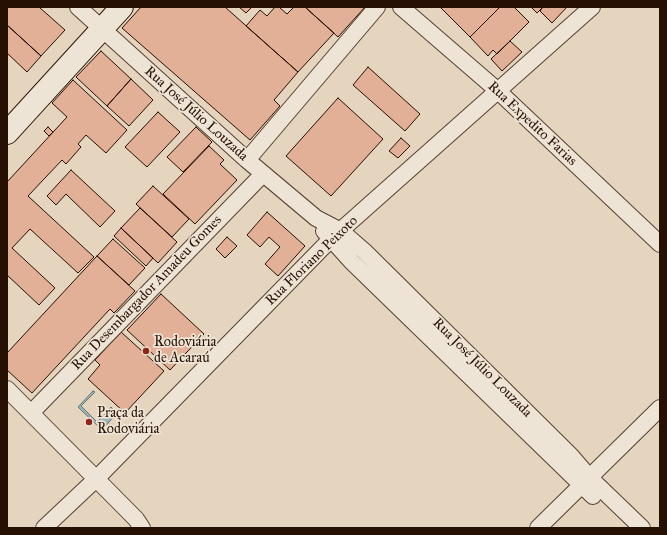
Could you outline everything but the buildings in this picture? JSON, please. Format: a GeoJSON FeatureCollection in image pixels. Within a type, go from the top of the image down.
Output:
{"type":"FeatureCollection","features":[{"type":"Feature","properties":{"kind":"main road"},"geometry":{"type":"LineString","coordinates":[[7,133],[103,30],[122,7]]}},
{"type":"Feature","properties":{"kind":"street","name":"Rua José Júlio Louzada"},"geometry":{"type":"LineString","coordinates":[[78,7],[263,174],[336,235],[364,251],[548,434],[626,528]]}},
{"type":"Feature","properties":{"kind":"street"},"geometry":{"type":"LineString","coordinates":[[247,160],[377,7]]}},
{"type":"Feature","properties":{"kind":"street","name":"Rua Expedito Farias"},"geometry":{"type":"LineString","coordinates":[[401,7],[497,90],[660,244]]}},
{"type":"Feature","properties":{"kind":"street","name":"Rua Floriano Peixoto"},"geometry":{"type":"LineString","coordinates":[[44,528],[96,479],[336,235],[497,90],[592,7]]}},
{"type":"Feature","properties":{"kind":"street","name":"Rua Desembargador Amadeu Gomes"},"geometry":{"type":"LineString","coordinates":[[31,413],[263,174]]}},
{"type":"Feature","properties":{"kind":"street"},"geometry":{"type":"LineString","coordinates":[[7,389],[139,524],[151,528]]}},
{"type":"Feature","properties":{"kind":"street"},"geometry":{"type":"LineString","coordinates":[[538,528],[660,408]]}},
{"type":"Feature","properties":{"kind":"street","name":"Rua José Júlio Louzada"},"geometry":{"type":"LineString","coordinates":[[586,481],[642,528]]}},
{"type":"Feature","properties":{"kind":"water"},"geometry":{"type":"Polygon","coordinates":[[[93,391],[95,392],[81,406],[97,422],[105,414],[107,416],[111,412],[109,409],[111,407],[117,413],[102,430],[78,407],[93,391]]]}},
{"type":"Feature","properties":{"kind":"place","name":"Rodoviária de Acaraú"},"geometry":{"type":"Point","coordinates":[146,351]}},
{"type":"Feature","properties":{"kind":"place","name":"Praça da Rodoviária"},"geometry":{"type":"Point","coordinates":[89,422]}}]}
